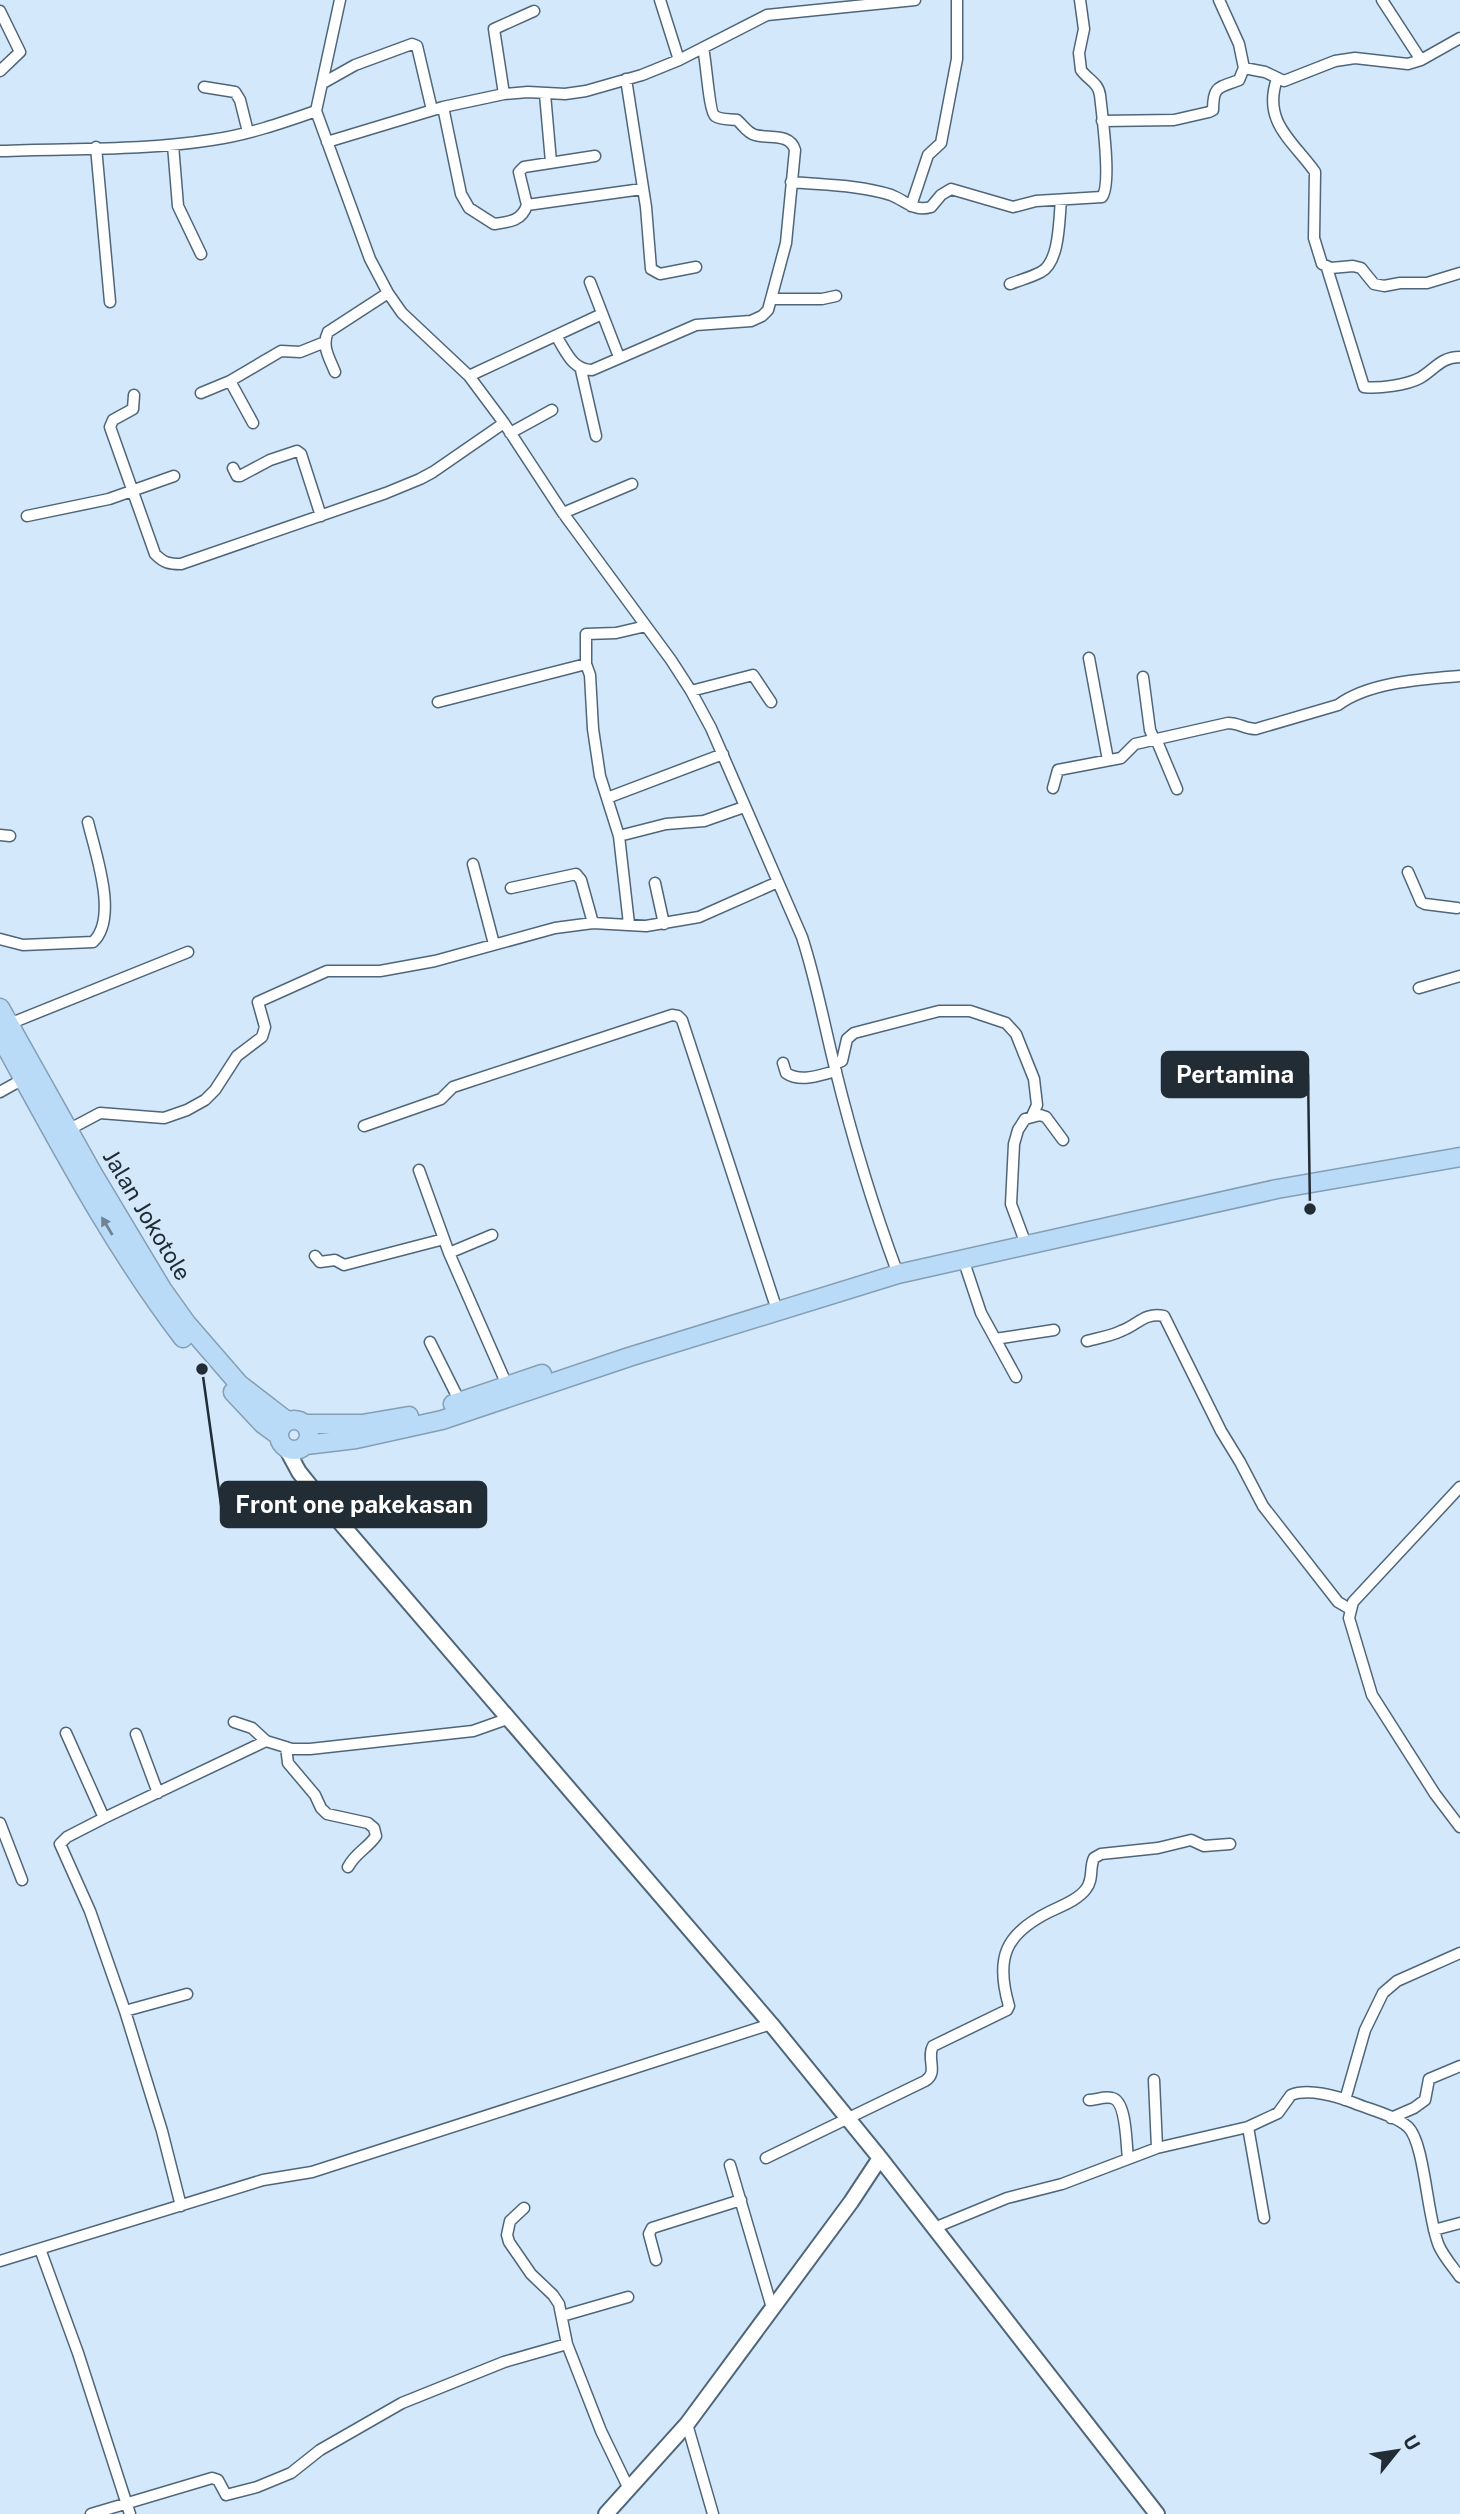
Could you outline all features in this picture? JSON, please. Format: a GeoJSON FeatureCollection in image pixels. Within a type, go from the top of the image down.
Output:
{"type":"FeatureCollection","features":[{"type":"Feature","properties":{"kind":"highway","name":"Jalan Jokotole"},"geometry":{"type":"LineString","coordinates":[[3,1023],[29,1075],[55,1138],[102,1218],[162,1310],[188,1344],[263,1424],[294,1437]]}},
{"type":"Feature","properties":{"kind":"highway","name":"Jalan Jokotole"},"geometry":{"type":"LineString","coordinates":[[29,1075],[68,1130],[141,1255],[187,1324],[239,1384],[294,1437]]}},
{"type":"Feature","properties":{"kind":"highway"},"geometry":{"type":"LineString","coordinates":[[294,1437],[356,1439],[430,1423],[774,1301],[1024,1239],[1276,1182],[1460,1150]]}},
{"type":"Feature","properties":{"kind":"highway"},"geometry":{"type":"LineString","coordinates":[[294,1437],[402,1418],[460,1402],[507,1385],[598,1362],[897,1270],[963,1259],[1277,1189],[1460,1157]]}},
{"type":"Feature","properties":{"kind":"main road"},"geometry":{"type":"LineString","coordinates":[[294,1437],[309,1485],[771,2024],[880,2158],[1157,2514]]}},
{"type":"Feature","properties":{"kind":"main road"},"geometry":{"type":"LineString","coordinates":[[606,2514],[687,2424],[851,2202],[880,2158]]}},
{"type":"Feature","properties":{"kind":"street"},"geometry":{"type":"LineString","coordinates":[[340,0],[316,111],[370,259],[402,313],[469,376],[504,423],[563,513],[691,691],[723,754],[802,937],[813,970],[835,1067],[897,1270]]}},
{"type":"Feature","properties":{"kind":"street"},"geometry":{"type":"LineString","coordinates":[[660,0],[679,60]]}},
{"type":"Feature","properties":{"kind":"street"},"geometry":{"type":"LineString","coordinates":[[327,142],[443,107],[504,94],[586,91],[679,60],[767,15],[915,0]]}},
{"type":"Feature","properties":{"kind":"street"},"geometry":{"type":"LineString","coordinates":[[911,206],[928,155],[941,143],[957,59],[957,0]]}},
{"type":"Feature","properties":{"kind":"street"},"geometry":{"type":"LineString","coordinates":[[791,183],[859,189],[891,195],[918,209],[932,207],[941,195],[951,189],[1013,207],[1036,201],[1098,199],[1105,193],[1106,162],[1099,89],[1081,70],[1079,52],[1084,29],[1080,0]]}},
{"type":"Feature","properties":{"kind":"street"},"geometry":{"type":"LineString","coordinates":[[1102,121],[1174,120],[1213,110],[1214,93],[1217,89],[1239,80],[1244,68],[1239,44],[1219,0]]}},
{"type":"Feature","properties":{"kind":"street"},"geometry":{"type":"LineString","coordinates":[[1382,0],[1420,60]]}},
{"type":"Feature","properties":{"kind":"street"},"geometry":{"type":"LineString","coordinates":[[0,11],[20,51],[0,71]]}},
{"type":"Feature","properties":{"kind":"street"},"geometry":{"type":"LineString","coordinates":[[504,94],[494,29],[534,11]]}},
{"type":"Feature","properties":{"kind":"street"},"geometry":{"type":"LineString","coordinates":[[1244,68],[1265,72],[1287,81],[1335,61],[1355,58],[1408,64],[1460,38]]}},
{"type":"Feature","properties":{"kind":"street"},"geometry":{"type":"LineString","coordinates":[[323,83],[355,65],[412,44],[417,46],[432,110]]}},
{"type":"Feature","properties":{"kind":"street"},"geometry":{"type":"LineString","coordinates":[[556,337],[573,364],[581,370],[592,370],[703,323],[751,321],[768,310],[786,243],[795,150],[788,139],[751,135],[737,120],[713,115],[704,48]]}},
{"type":"Feature","properties":{"kind":"street"},"geometry":{"type":"LineString","coordinates":[[626,79],[646,207],[651,269],[660,274],[696,267]]}},
{"type":"Feature","properties":{"kind":"street"},"geometry":{"type":"LineString","coordinates":[[1277,79],[1272,97],[1276,120],[1315,173],[1316,249],[1322,264],[1327,268],[1364,387],[1410,382],[1441,361],[1460,357]]}},
{"type":"Feature","properties":{"kind":"street"},"geometry":{"type":"LineString","coordinates":[[204,87],[235,92],[240,100],[248,132]]}},
{"type":"Feature","properties":{"kind":"street"},"geometry":{"type":"LineString","coordinates":[[545,94],[551,162]]}},
{"type":"Feature","properties":{"kind":"street"},"geometry":{"type":"LineString","coordinates":[[443,107],[461,194],[470,208],[481,218],[494,224],[517,220],[527,205],[519,172],[524,167],[595,156]]}},
{"type":"Feature","properties":{"kind":"street"},"geometry":{"type":"LineString","coordinates":[[0,151],[173,145],[214,140],[316,111]]}},
{"type":"Feature","properties":{"kind":"street"},"geometry":{"type":"LineString","coordinates":[[173,145],[178,206],[201,254]]}},
{"type":"Feature","properties":{"kind":"street"},"geometry":{"type":"LineString","coordinates":[[96,147],[110,302]]}},
{"type":"Feature","properties":{"kind":"street"},"geometry":{"type":"LineString","coordinates":[[527,205],[642,189]]}},
{"type":"Feature","properties":{"kind":"street"},"geometry":{"type":"LineString","coordinates":[[1010,284],[1043,272],[1051,265],[1057,242],[1061,200]]}},
{"type":"Feature","properties":{"kind":"street"},"geometry":{"type":"LineString","coordinates":[[1327,268],[1361,268],[1374,284],[1384,286],[1427,283],[1460,273]]}},
{"type":"Feature","properties":{"kind":"street"},"geometry":{"type":"LineString","coordinates":[[590,282],[619,357]]}},
{"type":"Feature","properties":{"kind":"street"},"geometry":{"type":"LineString","coordinates":[[335,372],[325,342],[328,332],[388,293]]}},
{"type":"Feature","properties":{"kind":"street"},"geometry":{"type":"LineString","coordinates":[[771,299],[822,299],[836,296]]}},
{"type":"Feature","properties":{"kind":"street"},"geometry":{"type":"LineString","coordinates":[[469,376],[602,314]]}},
{"type":"Feature","properties":{"kind":"street"},"geometry":{"type":"LineString","coordinates":[[201,393],[230,381],[281,351],[300,352],[325,342]]}},
{"type":"Feature","properties":{"kind":"street"},"geometry":{"type":"LineString","coordinates":[[581,370],[596,436]]}},
{"type":"Feature","properties":{"kind":"street"},"geometry":{"type":"LineString","coordinates":[[230,381],[253,423]]}},
{"type":"Feature","properties":{"kind":"street"},"geometry":{"type":"LineString","coordinates":[[134,395],[131,412],[110,423],[155,554],[162,562],[181,565],[386,493],[433,472],[504,423]]}},
{"type":"Feature","properties":{"kind":"street"},"geometry":{"type":"LineString","coordinates":[[510,433],[552,410]]}},
{"type":"Feature","properties":{"kind":"street"},"geometry":{"type":"LineString","coordinates":[[233,468],[237,476],[240,476],[270,460],[297,451],[301,454],[321,516]]}},
{"type":"Feature","properties":{"kind":"street"},"geometry":{"type":"LineString","coordinates":[[27,516],[109,499],[174,476]]}},
{"type":"Feature","properties":{"kind":"street"},"geometry":{"type":"LineString","coordinates":[[563,513],[632,484]]}},
{"type":"Feature","properties":{"kind":"street"},"geometry":{"type":"LineString","coordinates":[[629,924],[620,836],[600,776],[593,729],[590,675],[586,664],[586,634],[616,633],[646,626]]}},
{"type":"Feature","properties":{"kind":"street"},"geometry":{"type":"LineString","coordinates":[[1088,658],[1108,760]]}},
{"type":"Feature","properties":{"kind":"street"},"geometry":{"type":"LineString","coordinates":[[438,702],[586,664]]}},
{"type":"Feature","properties":{"kind":"street"},"geometry":{"type":"LineString","coordinates":[[691,691],[753,675],[771,702]]}},
{"type":"Feature","properties":{"kind":"street"},"geometry":{"type":"LineString","coordinates":[[1053,788],[1055,774],[1062,768],[1121,758],[1135,744],[1228,723],[1256,729],[1338,705],[1346,698],[1387,685],[1460,676]]}},
{"type":"Feature","properties":{"kind":"street"},"geometry":{"type":"LineString","coordinates":[[1143,677],[1150,730],[1177,789]]}},
{"type":"Feature","properties":{"kind":"street"},"geometry":{"type":"LineString","coordinates":[[607,798],[723,754]]}},
{"type":"Feature","properties":{"kind":"street"},"geometry":{"type":"LineString","coordinates":[[620,836],[666,824],[704,821],[744,807]]}},
{"type":"Feature","properties":{"kind":"street"},"geometry":{"type":"LineString","coordinates":[[0,939],[23,945],[93,942],[99,936],[105,901],[88,822]]}},
{"type":"Feature","properties":{"kind":"street"},"geometry":{"type":"LineString","coordinates":[[473,864],[494,944]]}},
{"type":"Feature","properties":{"kind":"street"},"geometry":{"type":"LineString","coordinates":[[1408,872],[1422,902],[1459,910]]}},
{"type":"Feature","properties":{"kind":"street"},"geometry":{"type":"LineString","coordinates":[[511,888],[576,874],[581,880],[593,923]]}},
{"type":"Feature","properties":{"kind":"street"},"geometry":{"type":"LineString","coordinates":[[68,1130],[100,1113],[164,1118],[205,1100],[215,1090],[237,1056],[262,1037],[265,1027],[258,1002],[319,972],[380,971],[453,958],[555,928],[593,923],[664,924],[699,917],[778,882]]}},
{"type":"Feature","properties":{"kind":"street"},"geometry":{"type":"LineString","coordinates":[[655,883],[664,924]]}},
{"type":"Feature","properties":{"kind":"street"},"geometry":{"type":"LineString","coordinates":[[3,1023],[188,952]]}},
{"type":"Feature","properties":{"kind":"street"},"geometry":{"type":"LineString","coordinates":[[1419,988],[1460,976]]}},
{"type":"Feature","properties":{"kind":"street"},"geometry":{"type":"LineString","coordinates":[[783,1063],[790,1077],[807,1078],[835,1067],[842,1061],[847,1039],[854,1033],[939,1011],[970,1011],[1006,1023],[1016,1034],[1035,1086],[1037,1105],[1032,1115]]}},
{"type":"Feature","properties":{"kind":"street"},"geometry":{"type":"LineString","coordinates":[[364,1126],[441,1099],[453,1087],[672,1015],[678,1016],[682,1020],[774,1301]]}},
{"type":"Feature","properties":{"kind":"street"},"geometry":{"type":"LineString","coordinates":[[0,1092],[29,1075]]}},
{"type":"Feature","properties":{"kind":"street"},"geometry":{"type":"LineString","coordinates":[[1024,1239],[1011,1203],[1014,1144],[1018,1130],[1025,1119],[1040,1115],[1046,1117],[1063,1140]]}},
{"type":"Feature","properties":{"kind":"street"},"geometry":{"type":"LineString","coordinates":[[419,1170],[449,1253],[507,1385]]}},
{"type":"Feature","properties":{"kind":"street"},"geometry":{"type":"LineString","coordinates":[[449,1253],[492,1235]]}},
{"type":"Feature","properties":{"kind":"street"},"geometry":{"type":"LineString","coordinates":[[315,1256],[318,1261],[335,1260],[344,1265],[444,1239]]}},
{"type":"Feature","properties":{"kind":"street"},"geometry":{"type":"LineString","coordinates":[[963,1259],[981,1313],[1016,1377]]}},
{"type":"Feature","properties":{"kind":"street"},"geometry":{"type":"LineString","coordinates":[[1087,1341],[1119,1332],[1141,1318],[1164,1316],[1220,1431],[1263,1506],[1338,1602],[1350,1609]]}},
{"type":"Feature","properties":{"kind":"street"},"geometry":{"type":"LineString","coordinates":[[995,1339],[1054,1330]]}},
{"type":"Feature","properties":{"kind":"street"},"geometry":{"type":"LineString","coordinates":[[430,1342],[460,1402]]}},
{"type":"Feature","properties":{"kind":"street"},"geometry":{"type":"LineString","coordinates":[[1460,1487],[1372,1580],[1350,1609],[1353,1637],[1372,1695],[1427,1783],[1460,1827]]}},
{"type":"Feature","properties":{"kind":"street"},"geometry":{"type":"LineString","coordinates":[[234,1722],[252,1728],[266,1741],[286,1747],[310,1749],[473,1731],[507,1719]]}},
{"type":"Feature","properties":{"kind":"street"},"geometry":{"type":"LineString","coordinates":[[66,1733],[104,1818]]}},
{"type":"Feature","properties":{"kind":"street"},"geometry":{"type":"LineString","coordinates":[[136,1734],[158,1793]]}},
{"type":"Feature","properties":{"kind":"street"},"geometry":{"type":"LineString","coordinates":[[181,2206],[162,2131],[125,2011],[90,1911],[60,1844],[104,1818],[266,1741]]}},
{"type":"Feature","properties":{"kind":"street"},"geometry":{"type":"LineString","coordinates":[[286,1747],[288,1763],[327,1814],[368,1824],[374,1828],[374,1841],[354,1855],[348,1867]]}},
{"type":"Feature","properties":{"kind":"street"},"geometry":{"type":"LineString","coordinates":[[0,1823],[22,1880]]}},
{"type":"Feature","properties":{"kind":"street"},"geometry":{"type":"LineString","coordinates":[[766,2158],[931,2077],[933,2073],[930,2049],[933,2046],[1007,2010],[1009,2006],[1002,1968],[1006,1948],[1037,1919],[1084,1892],[1090,1884],[1094,1858],[1101,1854],[1158,1848],[1191,1840],[1204,1846],[1230,1844]]}},
{"type":"Feature","properties":{"kind":"street"},"geometry":{"type":"LineString","coordinates":[[1345,2100],[1365,2030],[1383,1993],[1397,1981],[1460,1953]]}},
{"type":"Feature","properties":{"kind":"street"},"geometry":{"type":"LineString","coordinates":[[125,2011],[187,1994]]}},
{"type":"Feature","properties":{"kind":"street"},"geometry":{"type":"LineString","coordinates":[[0,2261],[263,2180],[312,2172],[771,2024]]}},
{"type":"Feature","properties":{"kind":"street"},"geometry":{"type":"LineString","coordinates":[[1391,2118],[1414,2108],[1425,2099],[1429,2079],[1460,2066]]}},
{"type":"Feature","properties":{"kind":"street"},"geometry":{"type":"LineString","coordinates":[[1154,2080],[1157,2148]]}},
{"type":"Feature","properties":{"kind":"street"},"geometry":{"type":"LineString","coordinates":[[934,2228],[1007,2198],[1062,2184],[1157,2148],[1248,2127],[1278,2113],[1294,2093],[1312,2093],[1345,2100],[1407,2126],[1419,2148],[1438,2245],[1460,2277]]}},
{"type":"Feature","properties":{"kind":"street"},"geometry":{"type":"LineString","coordinates":[[1089,2099],[1113,2098],[1118,2101],[1125,2122],[1128,2158]]}},
{"type":"Feature","properties":{"kind":"street"},"geometry":{"type":"LineString","coordinates":[[1248,2127],[1265,2218]]}},
{"type":"Feature","properties":{"kind":"street"},"geometry":{"type":"LineString","coordinates":[[730,2165],[772,2308]]}},
{"type":"Feature","properties":{"kind":"street"},"geometry":{"type":"LineString","coordinates":[[656,2260],[649,2234],[652,2228],[741,2200]]}},
{"type":"Feature","properties":{"kind":"street"},"geometry":{"type":"LineString","coordinates":[[524,2208],[510,2221],[507,2235],[509,2242],[531,2274],[554,2295],[559,2304],[567,2344],[601,2431],[628,2487]]}},
{"type":"Feature","properties":{"kind":"street"},"geometry":{"type":"LineString","coordinates":[[1434,2230],[1460,2223]]}},
{"type":"Feature","properties":{"kind":"street"},"geometry":{"type":"LineString","coordinates":[[40,2249],[78,2353],[130,2514]]}},
{"type":"Feature","properties":{"kind":"street"},"geometry":{"type":"LineString","coordinates":[[562,2316],[628,2297]]}},
{"type":"Feature","properties":{"kind":"street"},"geometry":{"type":"LineString","coordinates":[[91,2514],[212,2478],[218,2480],[226,2495],[257,2487],[291,2473],[311,2455],[402,2403],[504,2362],[567,2344]]}},
{"type":"Feature","properties":{"kind":"street"},"geometry":{"type":"LineString","coordinates":[[687,2424],[713,2514]]}},
{"type":"Feature","properties":{"kind":"place","name":"Pertamina"},"geometry":{"type":"Point","coordinates":[1310,1209]}},
{"type":"Feature","properties":{"kind":"place","name":"Front one pakekasan"},"geometry":{"type":"Point","coordinates":[202,1369]}}]}
